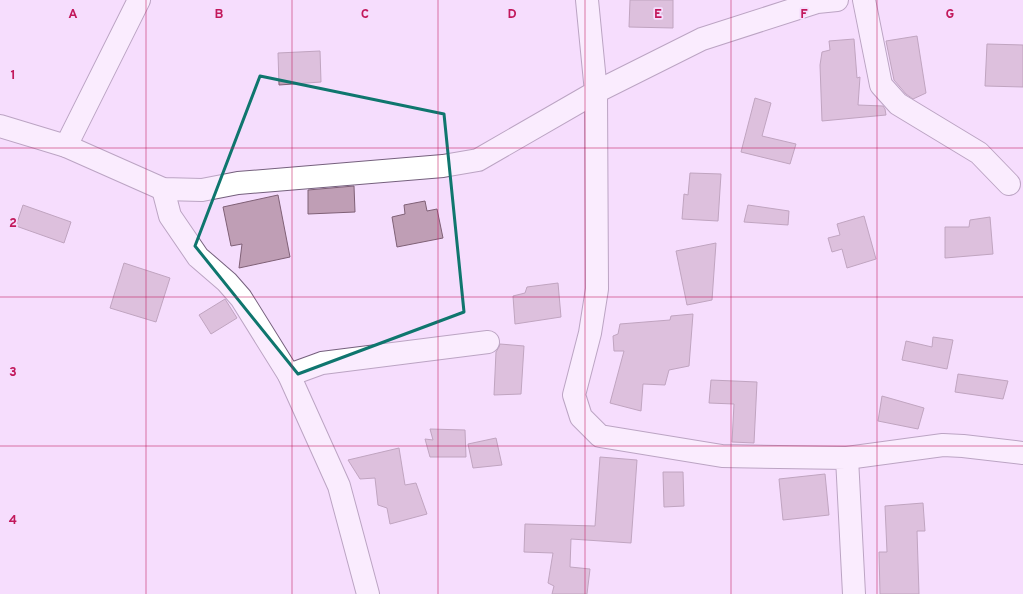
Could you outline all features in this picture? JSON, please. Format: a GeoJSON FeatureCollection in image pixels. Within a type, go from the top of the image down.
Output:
{"type":"FeatureCollection","features":[{"type":"Feature","properties":{"kind":"street"},"geometry":{"type":"LineString","coordinates":[[66,146],[139,0]]}},
{"type":"Feature","properties":{"kind":"street"},"geometry":{"type":"LineString","coordinates":[[587,0],[596,92],[597,289],[590,333],[574,396],[581,417],[600,436],[722,456],[846,458],[943,445],[1023,453]]}},
{"type":"Feature","properties":{"kind":"street"},"geometry":{"type":"LineString","coordinates":[[0,126],[66,146],[163,189],[202,190],[238,183],[443,166],[478,160],[596,92],[702,39],[817,2],[837,0]]}},
{"type":"Feature","properties":{"kind":"street"},"geometry":{"type":"LineString","coordinates":[[864,0],[881,85],[898,104],[979,153],[1009,184]]}},
{"type":"Feature","properties":{"kind":"street"},"geometry":{"type":"LineString","coordinates":[[163,189],[170,216],[198,256],[227,282],[241,298],[289,375],[339,486],[368,594]]}},
{"type":"Feature","properties":{"kind":"street"},"geometry":{"type":"LineString","coordinates":[[289,375],[322,363],[488,342]]}},
{"type":"Feature","properties":{"kind":"street"},"geometry":{"type":"LineString","coordinates":[[846,458],[854,594]]}},
{"type":"Feature","properties":{"kind":"highlighted area"},"geometry":{"type":"Polygon","coordinates":[[[260,76],[444,114],[464,312],[298,374],[195,246],[260,76]]]}},
{"type":"Feature","properties":{"kind":"building"},"geometry":{"type":"Polygon","coordinates":[[[630,0],[673,0],[673,28],[629,27],[630,0]]]}},
{"type":"Feature","properties":{"kind":"building"},"geometry":{"type":"Polygon","coordinates":[[[917,36],[926,93],[913,99],[906,94],[894,80],[886,41],[917,36]]]}},
{"type":"Feature","properties":{"kind":"building"},"geometry":{"type":"Polygon","coordinates":[[[854,39],[857,78],[860,77],[858,105],[883,106],[886,115],[822,121],[820,65],[822,52],[830,50],[829,41],[854,39]]]}},
{"type":"Feature","properties":{"kind":"building"},"geometry":{"type":"Polygon","coordinates":[[[987,44],[1023,45],[1023,87],[985,86],[987,44]]]}},
{"type":"Feature","properties":{"kind":"building"},"geometry":{"type":"Polygon","coordinates":[[[320,51],[321,82],[279,85],[278,53],[320,51]]]}},
{"type":"Feature","properties":{"kind":"building"},"geometry":{"type":"Polygon","coordinates":[[[755,98],[771,103],[762,136],[796,144],[790,164],[741,152],[755,98]]]}},
{"type":"Feature","properties":{"kind":"building"},"geometry":{"type":"Polygon","coordinates":[[[690,173],[721,174],[718,221],[682,219],[684,194],[688,195],[690,173]]]}},
{"type":"Feature","properties":{"kind":"building"},"geometry":{"type":"Polygon","coordinates":[[[354,186],[355,212],[308,214],[308,190],[354,186]]]}},
{"type":"Feature","properties":{"kind":"building"},"geometry":{"type":"Polygon","coordinates":[[[278,195],[290,257],[239,268],[242,244],[231,246],[223,207],[278,195]]]}},
{"type":"Feature","properties":{"kind":"building"},"geometry":{"type":"Polygon","coordinates":[[[425,201],[427,211],[437,209],[443,238],[397,247],[392,217],[405,214],[404,205],[425,201]]]}},
{"type":"Feature","properties":{"kind":"building"},"geometry":{"type":"Polygon","coordinates":[[[23,205],[71,222],[64,243],[16,226],[23,205]]]}},
{"type":"Feature","properties":{"kind":"building"},"geometry":{"type":"Polygon","coordinates":[[[748,205],[789,211],[788,225],[744,222],[748,205]]]}},
{"type":"Feature","properties":{"kind":"building"},"geometry":{"type":"Polygon","coordinates":[[[864,216],[876,259],[847,268],[842,249],[832,252],[828,238],[840,235],[837,224],[864,216]]]}},
{"type":"Feature","properties":{"kind":"building"},"geometry":{"type":"Polygon","coordinates":[[[990,217],[993,254],[945,258],[945,227],[969,227],[970,220],[990,217]]]}},
{"type":"Feature","properties":{"kind":"building"},"geometry":{"type":"Polygon","coordinates":[[[716,243],[712,300],[687,305],[676,251],[716,243]]]}},
{"type":"Feature","properties":{"kind":"building"},"geometry":{"type":"Polygon","coordinates":[[[124,263],[170,278],[156,322],[110,308],[124,263]]]}},
{"type":"Feature","properties":{"kind":"building"},"geometry":{"type":"Polygon","coordinates":[[[558,283],[561,317],[515,324],[513,296],[525,293],[527,287],[558,283]]]}},
{"type":"Feature","properties":{"kind":"building"},"geometry":{"type":"Polygon","coordinates":[[[225,299],[237,318],[211,334],[199,315],[225,299]]]}},
{"type":"Feature","properties":{"kind":"building"},"geometry":{"type":"Polygon","coordinates":[[[693,314],[689,366],[669,370],[665,385],[643,384],[641,411],[610,403],[624,351],[614,351],[613,336],[618,334],[620,324],[670,320],[671,316],[693,314]]]}},
{"type":"Feature","properties":{"kind":"building"},"geometry":{"type":"Polygon","coordinates":[[[933,337],[953,340],[947,369],[902,360],[906,341],[932,347],[933,337]]]}},
{"type":"Feature","properties":{"kind":"building"},"geometry":{"type":"Polygon","coordinates":[[[500,344],[524,346],[521,394],[494,395],[496,352],[500,344]]]}},
{"type":"Feature","properties":{"kind":"building"},"geometry":{"type":"Polygon","coordinates":[[[958,374],[1008,381],[1003,399],[955,392],[958,374]]]}},
{"type":"Feature","properties":{"kind":"building"},"geometry":{"type":"Polygon","coordinates":[[[711,380],[757,382],[754,443],[732,442],[734,404],[709,403],[711,380]]]}},
{"type":"Feature","properties":{"kind":"building"},"geometry":{"type":"Polygon","coordinates":[[[882,396],[924,408],[918,429],[878,421],[882,396]]]}},
{"type":"Feature","properties":{"kind":"building"},"geometry":{"type":"Polygon","coordinates":[[[430,429],[465,430],[466,457],[430,457],[425,439],[433,440],[430,429]]]}},
{"type":"Feature","properties":{"kind":"building"},"geometry":{"type":"Polygon","coordinates":[[[496,438],[502,465],[473,468],[468,444],[496,438]]]}},
{"type":"Feature","properties":{"kind":"building"},"geometry":{"type":"Polygon","coordinates":[[[399,448],[405,485],[416,483],[427,514],[390,524],[387,508],[378,505],[375,478],[360,479],[348,460],[399,448]]]}},
{"type":"Feature","properties":{"kind":"building"},"geometry":{"type":"Polygon","coordinates":[[[600,457],[637,460],[631,543],[571,539],[570,567],[590,569],[587,594],[552,594],[554,586],[548,583],[553,553],[524,552],[525,524],[595,526],[600,457]]]}},
{"type":"Feature","properties":{"kind":"building"},"geometry":{"type":"Polygon","coordinates":[[[663,472],[683,472],[684,506],[664,507],[663,472]]]}},
{"type":"Feature","properties":{"kind":"building"},"geometry":{"type":"Polygon","coordinates":[[[825,474],[829,515],[783,520],[779,479],[825,474]]]}},
{"type":"Feature","properties":{"kind":"building"},"geometry":{"type":"Polygon","coordinates":[[[923,503],[925,531],[917,531],[919,594],[880,594],[879,552],[887,552],[885,506],[923,503]]]}}]}
